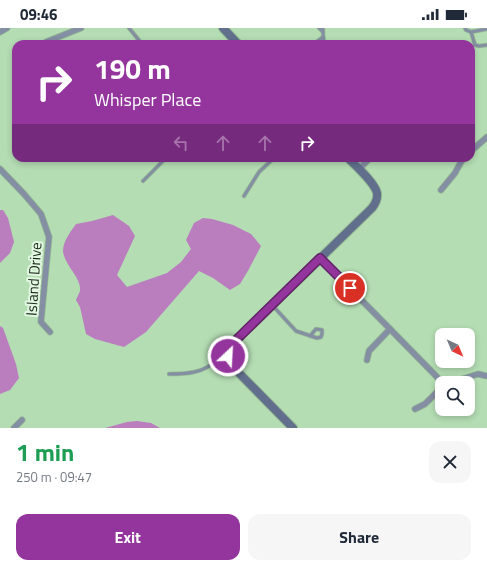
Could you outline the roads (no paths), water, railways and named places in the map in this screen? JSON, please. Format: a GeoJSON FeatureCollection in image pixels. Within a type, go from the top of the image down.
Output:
{"type":"FeatureCollection","features":[{"type":"Feature","properties":{"kind":"street"},"geometry":{"type":"LineString","coordinates":[[0,32],[7,28]]}},
{"type":"Feature","properties":{"kind":"street"},"geometry":{"type":"LineString","coordinates":[[51,40],[81,28]]}},
{"type":"Feature","properties":{"kind":"street"},"geometry":{"type":"LineString","coordinates":[[223,28],[234,40]]}},
{"type":"Feature","properties":{"kind":"street"},"geometry":{"type":"LineString","coordinates":[[475,148],[487,137]]}},
{"type":"Feature","properties":{"kind":"street"},"geometry":{"type":"LineString","coordinates":[[293,428],[235,369],[228,356],[235,341],[376,203],[377,194],[372,182],[352,162]]}},
{"type":"Feature","properties":{"kind":"street"},"geometry":{"type":"LineString","coordinates":[[358,169],[366,162]]}},
{"type":"Feature","properties":{"kind":"street"},"geometry":{"type":"LineString","coordinates":[[441,190],[461,162]]}},
{"type":"Feature","properties":{"kind":"street","name":"Island Drive"},"geometry":{"type":"LineString","coordinates":[[0,169],[41,214],[49,237],[41,322],[50,332]]}},
{"type":"Feature","properties":{"kind":"street"},"geometry":{"type":"LineString","coordinates":[[320,258],[436,376]]}},
{"type":"Feature","properties":{"kind":"street"},"geometry":{"type":"LineString","coordinates":[[367,360],[369,351],[390,329]]}},
{"type":"Feature","properties":{"kind":"street"},"geometry":{"type":"LineString","coordinates":[[472,376],[478,374],[487,376]]}},
{"type":"Feature","properties":{"kind":"street"},"geometry":{"type":"LineString","coordinates":[[415,409],[425,404],[435,394]]}},
{"type":"Feature","properties":{"kind":"street"},"geometry":{"type":"LineString","coordinates":[[14,428],[22,420]]}},
{"type":"Feature","properties":{"kind":"lane"},"geometry":{"type":"LineString","coordinates":[[129,28],[139,40]]}},
{"type":"Feature","properties":{"kind":"lane"},"geometry":{"type":"LineString","coordinates":[[319,28],[323,32]]}},
{"type":"Feature","properties":{"kind":"lane"},"geometry":{"type":"LineString","coordinates":[[323,28],[324,40]]}},
{"type":"Feature","properties":{"kind":"lane"},"geometry":{"type":"LineString","coordinates":[[465,28],[471,32],[487,29]]}},
{"type":"Feature","properties":{"kind":"lane"},"geometry":{"type":"LineString","coordinates":[[471,32],[473,40]]}},
{"type":"Feature","properties":{"kind":"lane"},"geometry":{"type":"LineString","coordinates":[[319,40],[323,37]]}},
{"type":"Feature","properties":{"kind":"lane"},"geometry":{"type":"LineString","coordinates":[[475,45],[487,45]]}},
{"type":"Feature","properties":{"kind":"lane"},"geometry":{"type":"LineString","coordinates":[[143,181],[162,162]]}},
{"type":"Feature","properties":{"kind":"lane"},"geometry":{"type":"LineString","coordinates":[[244,196],[259,172],[270,162]]}},
{"type":"Feature","properties":{"kind":"lane"},"geometry":{"type":"LineString","coordinates":[[271,305],[293,329],[310,336]]}},
{"type":"Feature","properties":{"kind":"lane"},"geometry":{"type":"LineString","coordinates":[[169,374],[195,372],[205,368],[229,352]]}}]}
